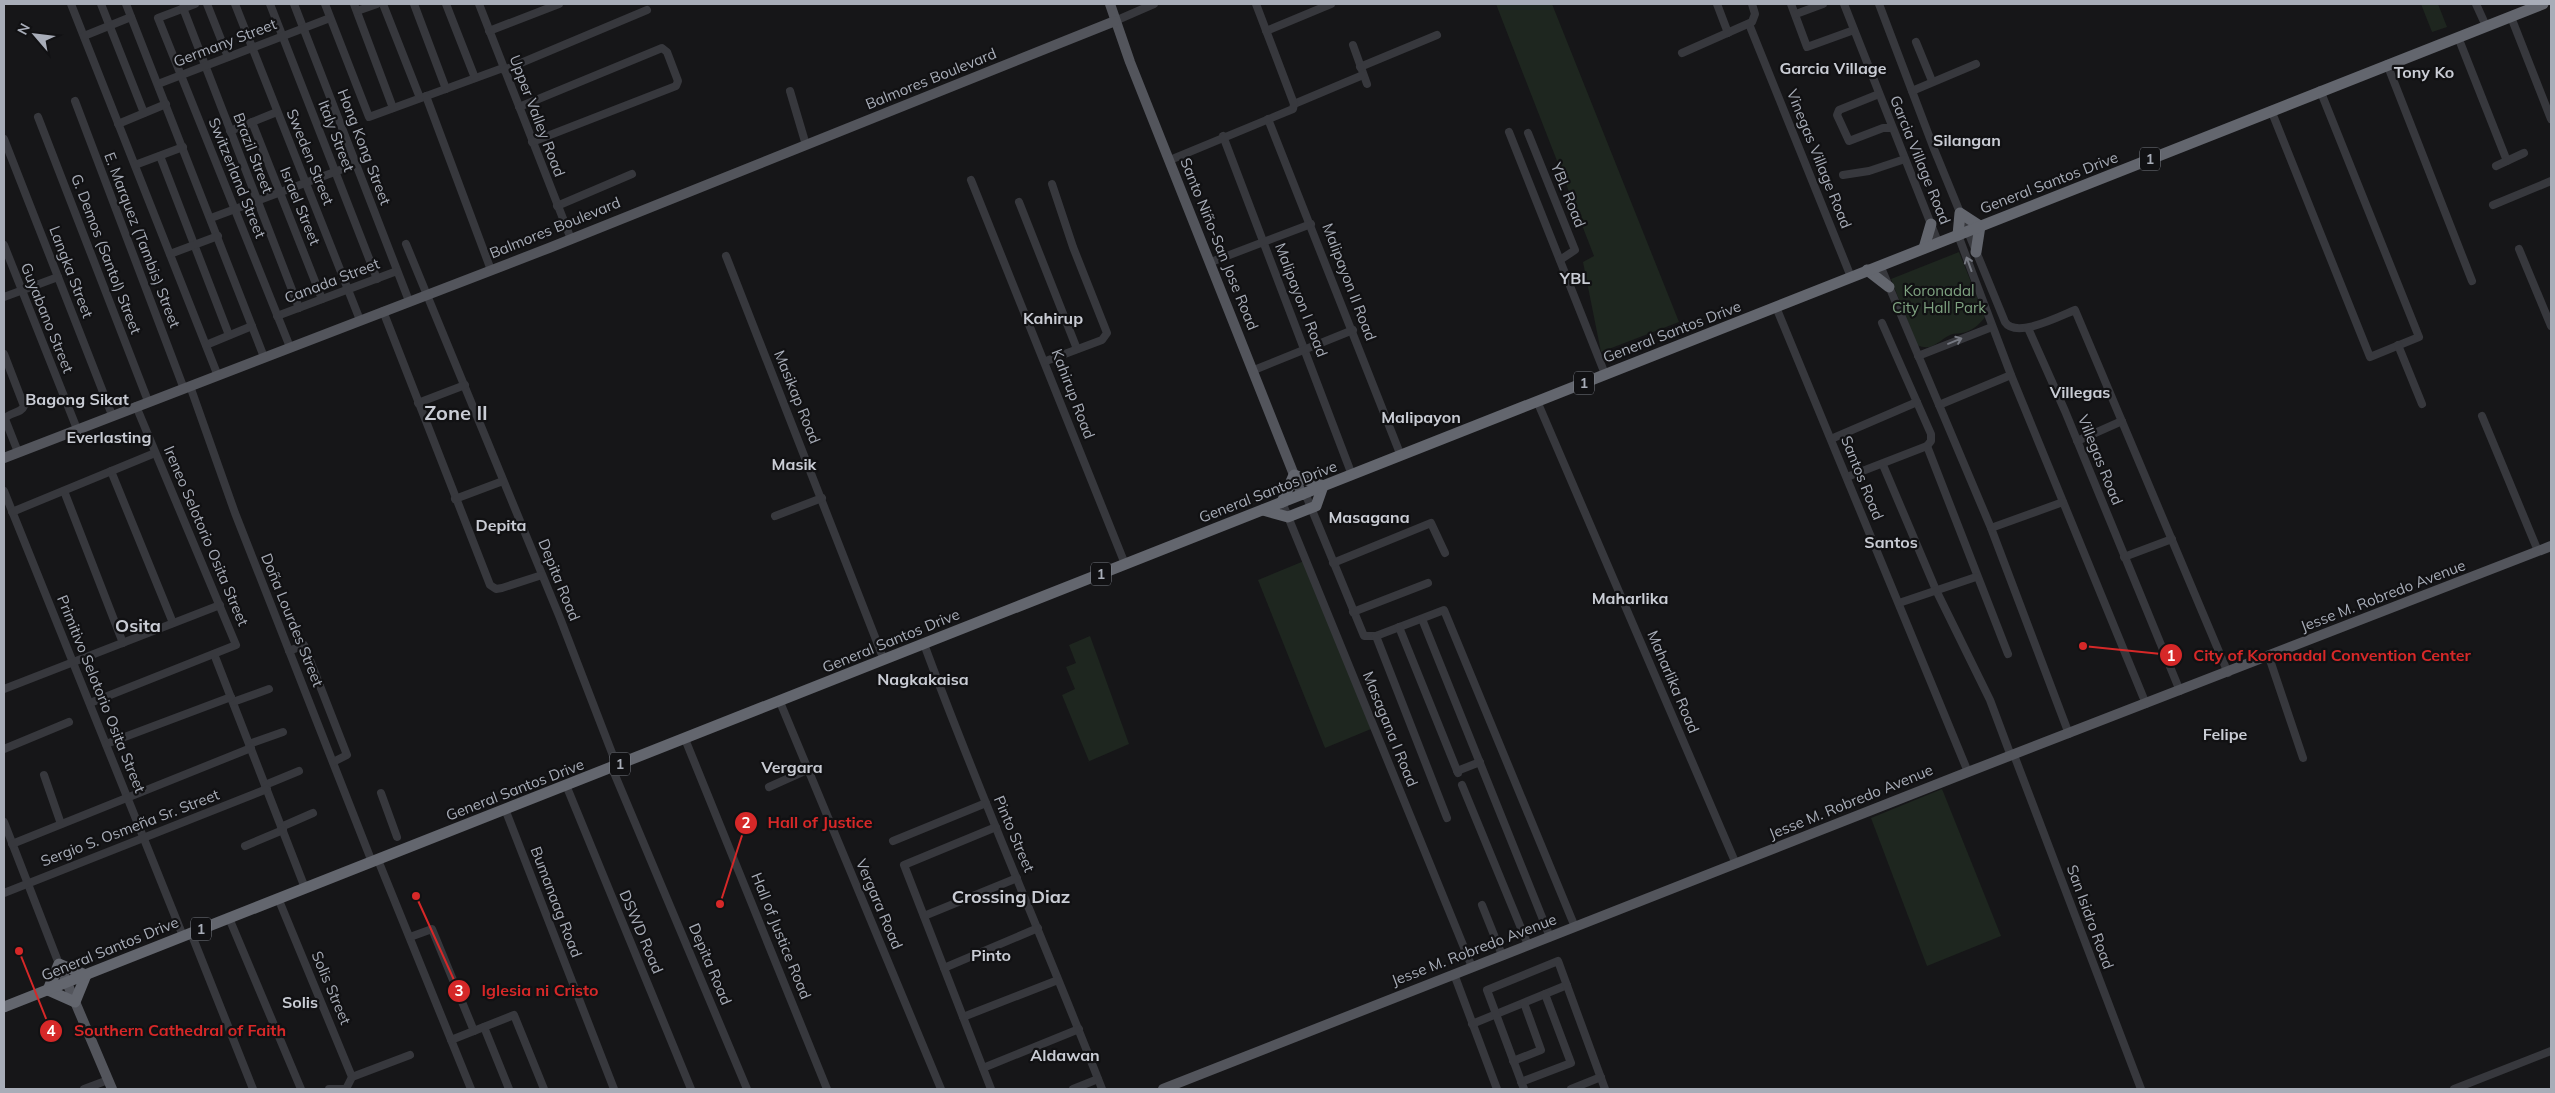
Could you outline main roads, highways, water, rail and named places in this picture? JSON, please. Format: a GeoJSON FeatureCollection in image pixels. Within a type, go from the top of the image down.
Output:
{"type":"FeatureCollection","features":[{"type":"Feature","properties":{"kind":"highway","name":"General Santos Drive"},"geometry":{"type":"LineString","coordinates":[[4,1007],[780,702],[2320,90],[2543,4]]}},
{"type":"Feature","properties":{"kind":"highway"},"geometry":{"type":"LineString","coordinates":[[1963,233],[1960,213],[1980,226],[1976,252]]}},
{"type":"Feature","properties":{"kind":"highway"},"geometry":{"type":"LineString","coordinates":[[1924,248],[1931,224]]}},
{"type":"Feature","properties":{"kind":"highway"},"geometry":{"type":"LineString","coordinates":[[1867,270],[1889,287]]}},
{"type":"Feature","properties":{"kind":"highway"},"geometry":{"type":"LineString","coordinates":[[1263,510],[1288,517],[1316,506],[1323,486],[1294,475],[1282,502]]}},
{"type":"Feature","properties":{"kind":"highway"},"geometry":{"type":"LineString","coordinates":[[59,964],[86,975],[75,1002],[48,990],[59,964]]}},
{"type":"Feature","properties":{"kind":"main road","name":"Santo Niño-San Jose Road"},"geometry":{"type":"LineString","coordinates":[[1110,4],[1115,21],[1294,475],[1304,494]]}},
{"type":"Feature","properties":{"kind":"main road","name":"Balmores Boulevard"},"geometry":{"type":"LineString","coordinates":[[4,458],[571,239],[1115,21]]}},
{"type":"Feature","properties":{"kind":"main road","name":"Jesse M. Robredo Avenue"},"geometry":{"type":"LineString","coordinates":[[1163,1089],[1968,772],[2228,673],[2551,546]]}},
{"type":"Feature","properties":{"kind":"main road"},"geometry":{"type":"LineString","coordinates":[[59,964],[110,1085]]}},
{"type":"Feature","properties":{"kind":"place","name":"City of Koronadal Convention Center"},"geometry":{"type":"Point","coordinates":[2083,646]}},
{"type":"Feature","properties":{"kind":"place","name":"Iglesia ni Cristo"},"geometry":{"type":"Point","coordinates":[416,896]}},
{"type":"Feature","properties":{"kind":"place","name":"Hall of Justice"},"geometry":{"type":"Point","coordinates":[720,904]}},
{"type":"Feature","properties":{"kind":"place","name":"Southern Cathedral of Faith"},"geometry":{"type":"Point","coordinates":[19,951]}},
{"type":"Feature","properties":{"kind":"district","name":"Garcia Village"},"geometry":{"type":"Point","coordinates":[1833,68]}},
{"type":"Feature","properties":{"kind":"district","name":"Tony Ko"},"geometry":{"type":"Point","coordinates":[2424,72]}},
{"type":"Feature","properties":{"kind":"district","name":"Silangan"},"geometry":{"type":"Point","coordinates":[1967,140]}},
{"type":"Feature","properties":{"kind":"district","name":"YBL"},"geometry":{"type":"Point","coordinates":[1575,278]}},
{"type":"Feature","properties":{"kind":"district","name":"Kahirup"},"geometry":{"type":"Point","coordinates":[1053,318]}},
{"type":"Feature","properties":{"kind":"district","name":"Villegas"},"geometry":{"type":"Point","coordinates":[2080,392]}},
{"type":"Feature","properties":{"kind":"district","name":"Bagong Sikat"},"geometry":{"type":"Point","coordinates":[77,399]}},
{"type":"Feature","properties":{"kind":"district","name":"Zone II"},"geometry":{"type":"Point","coordinates":[456,413]}},
{"type":"Feature","properties":{"kind":"district","name":"Malipayon"},"geometry":{"type":"Point","coordinates":[1421,417]}},
{"type":"Feature","properties":{"kind":"district","name":"Everlasting"},"geometry":{"type":"Point","coordinates":[109,437]}},
{"type":"Feature","properties":{"kind":"district","name":"Masik"},"geometry":{"type":"Point","coordinates":[794,464]}},
{"type":"Feature","properties":{"kind":"district","name":"Masagana"},"geometry":{"type":"Point","coordinates":[1369,517]}},
{"type":"Feature","properties":{"kind":"district","name":"Depita"},"geometry":{"type":"Point","coordinates":[501,525]}},
{"type":"Feature","properties":{"kind":"district","name":"Santos"},"geometry":{"type":"Point","coordinates":[1891,542]}},
{"type":"Feature","properties":{"kind":"district","name":"Maharlika"},"geometry":{"type":"Point","coordinates":[1630,598]}},
{"type":"Feature","properties":{"kind":"district","name":"Osita"},"geometry":{"type":"Point","coordinates":[138,626]}},
{"type":"Feature","properties":{"kind":"district","name":"Nagkakaisa"},"geometry":{"type":"Point","coordinates":[923,679]}},
{"type":"Feature","properties":{"kind":"district","name":"Felipe"},"geometry":{"type":"Point","coordinates":[2225,734]}},
{"type":"Feature","properties":{"kind":"district","name":"Vergara"},"geometry":{"type":"Point","coordinates":[792,767]}},
{"type":"Feature","properties":{"kind":"district","name":"Crossing Diaz"},"geometry":{"type":"Point","coordinates":[1011,897]}},
{"type":"Feature","properties":{"kind":"district","name":"Pinto"},"geometry":{"type":"Point","coordinates":[991,955]}},
{"type":"Feature","properties":{"kind":"district","name":"Solis"},"geometry":{"type":"Point","coordinates":[300,1002]}},
{"type":"Feature","properties":{"kind":"district","name":"Aldawan"},"geometry":{"type":"Point","coordinates":[1065,1055]}},
{"type":"Feature","properties":{"kind":"park label","name":"Koronadal City Hall Park"},"geometry":{"type":"Point","coordinates":[1939,300]}}]}
